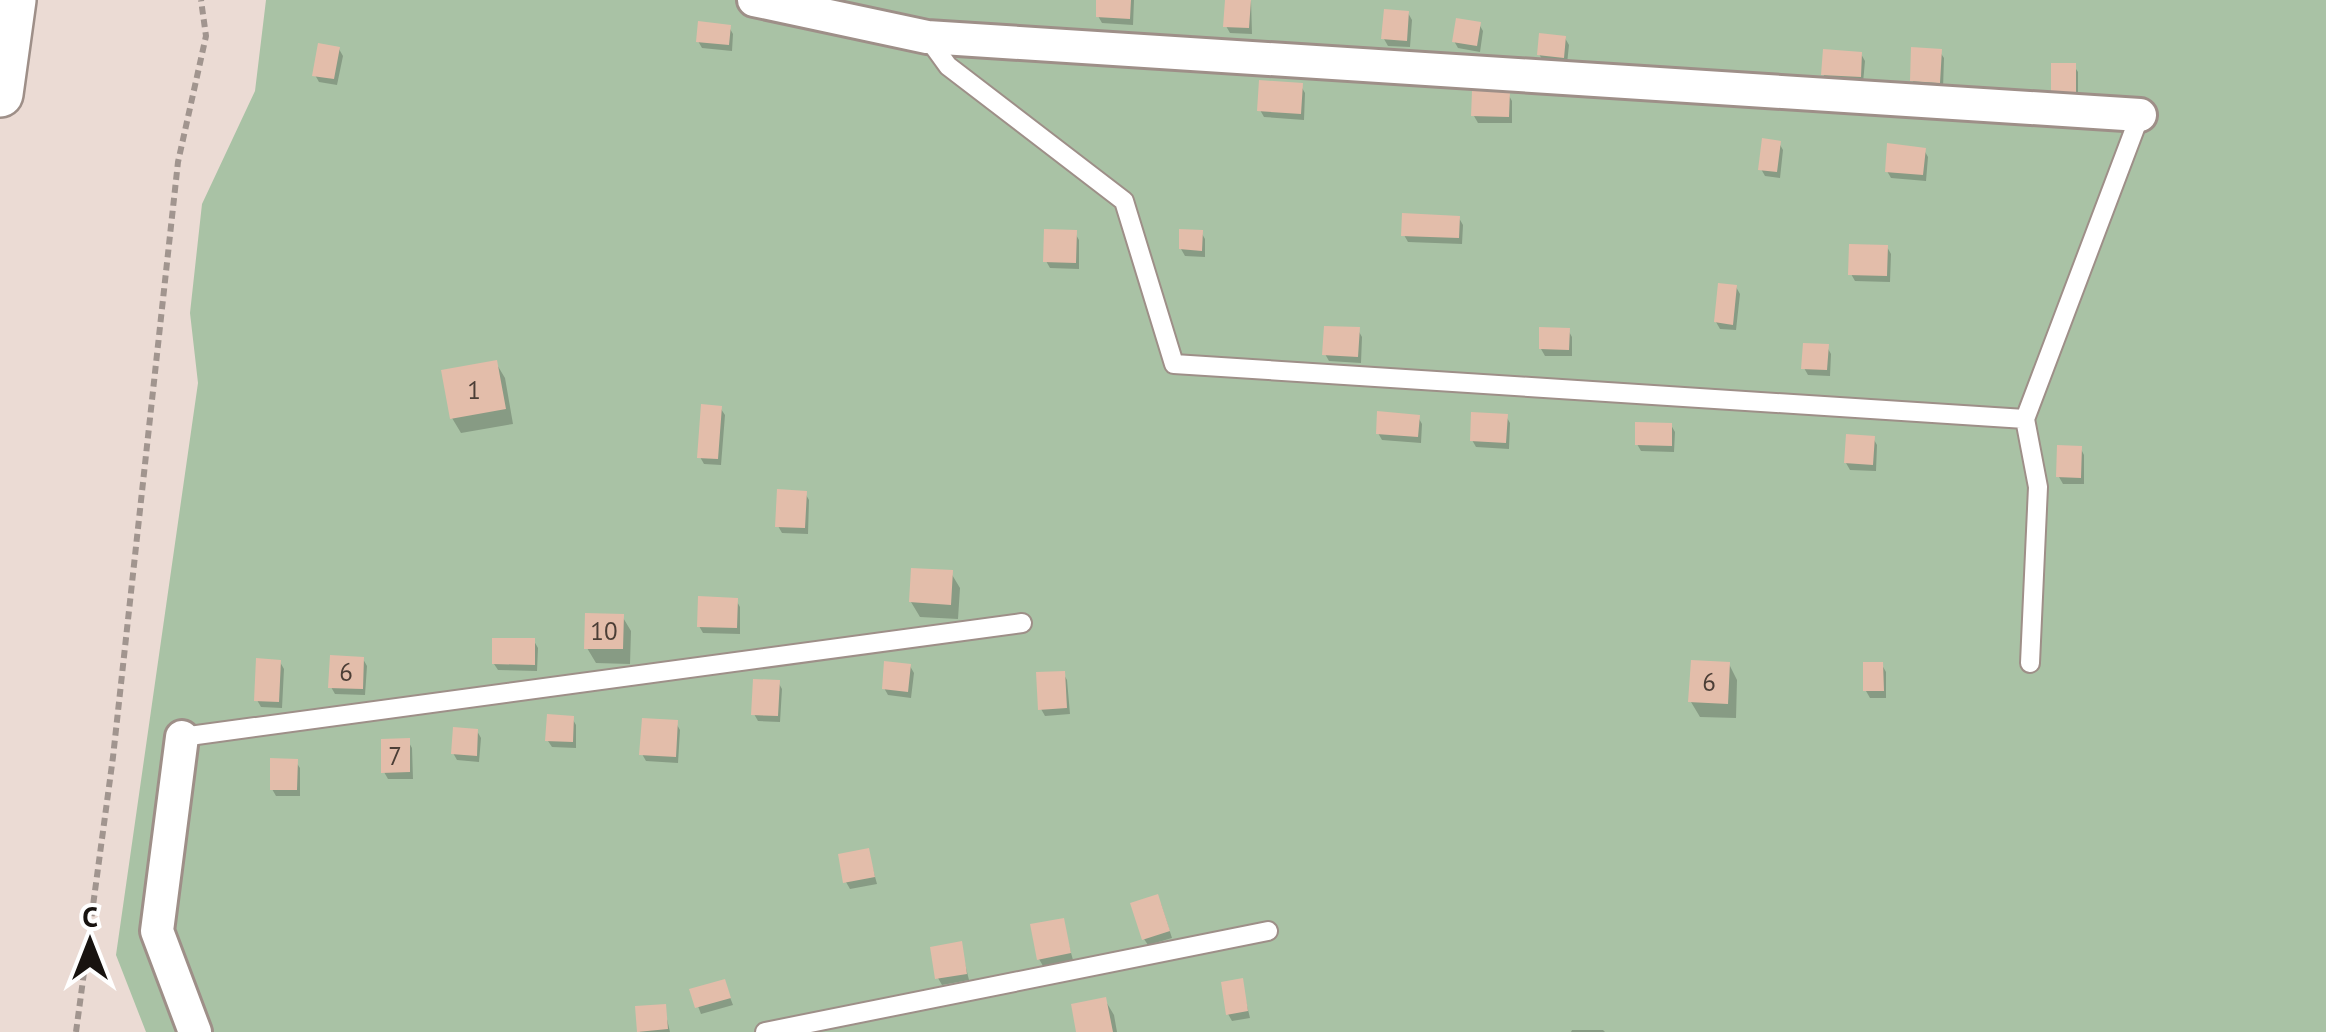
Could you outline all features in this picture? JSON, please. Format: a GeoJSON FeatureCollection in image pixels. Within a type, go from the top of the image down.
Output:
{"type":"FeatureCollection","features":[{"type":"Feature","properties":{"kind":"main road"},"geometry":{"type":"LineString","coordinates":[[0,94],[14,0]]}},
{"type":"Feature","properties":{"kind":"street"},"geometry":{"type":"LineString","coordinates":[[754,0],[926,37],[2140,115]]}},
{"type":"Feature","properties":{"kind":"street"},"geometry":{"type":"LineString","coordinates":[[182,736],[157,931],[195,1032]]}},
{"type":"Feature","properties":{"kind":"lane"},"geometry":{"type":"LineString","coordinates":[[926,37],[948,66],[1124,201],[1174,364],[2026,420]]}},
{"type":"Feature","properties":{"kind":"lane"},"geometry":{"type":"LineString","coordinates":[[2030,663],[2038,487],[2026,420],[2140,115]]}},
{"type":"Feature","properties":{"kind":"lane"},"geometry":{"type":"LineString","coordinates":[[182,736],[1022,622]]}},
{"type":"Feature","properties":{"kind":"lane"},"geometry":{"type":"LineString","coordinates":[[765,1032],[1268,931]]}},
{"type":"Feature","properties":{"kind":"path"},"geometry":{"type":"LineString","coordinates":[[76,1032],[113,757],[178,162],[206,36],[202,0]]}},
{"type":"Feature","properties":{"kind":"green space"},"geometry":{"type":"Polygon","coordinates":[[[266,0],[2326,0],[2326,1032],[146,1032],[116,955],[198,383],[190,313],[202,204],[255,91],[266,0]]]}},
{"type":"Feature","properties":{"kind":"building"},"geometry":{"type":"Polygon","coordinates":[[[1096,0],[1131,0],[1130,19],[1096,17],[1096,0]]]}},
{"type":"Feature","properties":{"kind":"building"},"geometry":{"type":"Polygon","coordinates":[[[1225,0],[1251,0],[1249,28],[1223,27],[1225,0]]]}},
{"type":"Feature","properties":{"kind":"building"},"geometry":{"type":"Polygon","coordinates":[[[1384,9],[1409,11],[1407,41],[1381,39],[1384,9]]]}},
{"type":"Feature","properties":{"kind":"building"},"geometry":{"type":"Polygon","coordinates":[[[1456,18],[1481,22],[1477,46],[1452,42],[1456,18]]]}},
{"type":"Feature","properties":{"kind":"building"},"geometry":{"type":"Polygon","coordinates":[[[698,21],[731,25],[729,45],[696,42],[698,21]]]}},
{"type":"Feature","properties":{"kind":"building"},"geometry":{"type":"Polygon","coordinates":[[[1539,33],[1566,36],[1564,58],[1537,55],[1539,33]]]}},
{"type":"Feature","properties":{"kind":"building"},"geometry":{"type":"Polygon","coordinates":[[[318,43],[340,47],[334,79],[312,76],[318,43]]]}},
{"type":"Feature","properties":{"kind":"building"},"geometry":{"type":"Polygon","coordinates":[[[1911,47],[1942,49],[1940,83],[1910,81],[1911,47]]]}},
{"type":"Feature","properties":{"kind":"building"},"geometry":{"type":"Polygon","coordinates":[[[1823,49],[1862,52],[1861,77],[1821,75],[1823,49]]]}},
{"type":"Feature","properties":{"kind":"building"},"geometry":{"type":"Polygon","coordinates":[[[2051,63],[2076,63],[2076,94],[2051,94],[2051,63]]]}},
{"type":"Feature","properties":{"kind":"building"},"geometry":{"type":"Polygon","coordinates":[[[1259,80],[1303,83],[1301,114],[1257,111],[1259,80]]]}},
{"type":"Feature","properties":{"kind":"building"},"geometry":{"type":"Polygon","coordinates":[[[1472,91],[1510,91],[1509,117],[1471,116],[1472,91]]]}},
{"type":"Feature","properties":{"kind":"building"},"geometry":{"type":"Polygon","coordinates":[[[1762,138],[1781,141],[1777,172],[1758,170],[1762,138]]]}},
{"type":"Feature","properties":{"kind":"building"},"geometry":{"type":"Polygon","coordinates":[[[1887,143],[1926,148],[1923,175],[1885,172],[1887,143]]]}},
{"type":"Feature","properties":{"kind":"building"},"geometry":{"type":"Polygon","coordinates":[[[1402,213],[1460,216],[1459,238],[1401,236],[1402,213]]]}},
{"type":"Feature","properties":{"kind":"building"},"geometry":{"type":"Polygon","coordinates":[[[1044,229],[1077,230],[1076,263],[1043,262],[1044,229]]]}},
{"type":"Feature","properties":{"kind":"building"},"geometry":{"type":"Polygon","coordinates":[[[1179,229],[1203,230],[1202,251],[1179,249],[1179,229]]]}},
{"type":"Feature","properties":{"kind":"building"},"geometry":{"type":"Polygon","coordinates":[[[1849,244],[1888,245],[1887,276],[1848,275],[1849,244]]]}},
{"type":"Feature","properties":{"kind":"building"},"geometry":{"type":"Polygon","coordinates":[[[1718,283],[1737,285],[1733,325],[1714,322],[1718,283]]]}},
{"type":"Feature","properties":{"kind":"building"},"geometry":{"type":"Polygon","coordinates":[[[1324,326],[1360,327],[1358,357],[1322,355],[1324,326]]]}},
{"type":"Feature","properties":{"kind":"building"},"geometry":{"type":"Polygon","coordinates":[[[1539,327],[1570,328],[1569,350],[1539,349],[1539,327]]]}},
{"type":"Feature","properties":{"kind":"building"},"geometry":{"type":"Polygon","coordinates":[[[1803,343],[1829,344],[1827,370],[1801,369],[1803,343]]]}},
{"type":"Feature","properties":{"kind":"building"},"geometry":{"type":"Polygon","coordinates":[[[497,360],[506,409],[450,419],[441,370],[497,360]]]}},
{"type":"Feature","properties":{"kind":"building"},"geometry":{"type":"Polygon","coordinates":[[[701,404],[722,406],[718,459],[697,458],[701,404]]]}},
{"type":"Feature","properties":{"kind":"building"},"geometry":{"type":"Polygon","coordinates":[[[1377,411],[1420,415],[1418,437],[1376,434],[1377,411]]]}},
{"type":"Feature","properties":{"kind":"building"},"geometry":{"type":"Polygon","coordinates":[[[1471,412],[1508,414],[1506,443],[1470,441],[1471,412]]]}},
{"type":"Feature","properties":{"kind":"building"},"geometry":{"type":"Polygon","coordinates":[[[1635,422],[1672,423],[1672,446],[1635,445],[1635,422]]]}},
{"type":"Feature","properties":{"kind":"building"},"geometry":{"type":"Polygon","coordinates":[[[1846,434],[1875,436],[1873,465],[1844,463],[1846,434]]]}},
{"type":"Feature","properties":{"kind":"building"},"geometry":{"type":"Polygon","coordinates":[[[2057,445],[2082,446],[2081,478],[2056,477],[2057,445]]]}},
{"type":"Feature","properties":{"kind":"building"},"geometry":{"type":"Polygon","coordinates":[[[777,489],[807,491],[805,528],[775,527],[777,489]]]}},
{"type":"Feature","properties":{"kind":"building"},"geometry":{"type":"Polygon","coordinates":[[[911,568],[953,570],[951,605],[909,602],[911,568]]]}},
{"type":"Feature","properties":{"kind":"building"},"geometry":{"type":"Polygon","coordinates":[[[698,596],[738,598],[737,628],[697,627],[698,596]]]}},
{"type":"Feature","properties":{"kind":"building"},"geometry":{"type":"Polygon","coordinates":[[[585,613],[624,614],[623,649],[584,649],[585,613]]]}},
{"type":"Feature","properties":{"kind":"building"},"geometry":{"type":"Polygon","coordinates":[[[492,638],[535,638],[535,665],[492,664],[492,638]]]}},
{"type":"Feature","properties":{"kind":"building"},"geometry":{"type":"Polygon","coordinates":[[[330,655],[364,657],[363,689],[328,688],[330,655]]]}},
{"type":"Feature","properties":{"kind":"building"},"geometry":{"type":"Polygon","coordinates":[[[256,658],[281,660],[279,702],[254,701],[256,658]]]}},
{"type":"Feature","properties":{"kind":"building"},"geometry":{"type":"Polygon","coordinates":[[[1691,660],[1730,662],[1728,704],[1688,702],[1691,660]]]}},
{"type":"Feature","properties":{"kind":"building"},"geometry":{"type":"Polygon","coordinates":[[[884,661],[911,664],[908,692],[882,689],[884,661]]]}},
{"type":"Feature","properties":{"kind":"building"},"geometry":{"type":"Polygon","coordinates":[[[1863,662],[1883,662],[1884,691],[1863,691],[1863,662]]]}},
{"type":"Feature","properties":{"kind":"building"},"geometry":{"type":"Polygon","coordinates":[[[1065,671],[1067,708],[1038,710],[1036,672],[1065,671]]]}},
{"type":"Feature","properties":{"kind":"building"},"geometry":{"type":"Polygon","coordinates":[[[753,679],[780,680],[778,716],[751,715],[753,679]]]}},
{"type":"Feature","properties":{"kind":"building"},"geometry":{"type":"Polygon","coordinates":[[[547,714],[574,716],[573,742],[545,741],[547,714]]]}},
{"type":"Feature","properties":{"kind":"building"},"geometry":{"type":"Polygon","coordinates":[[[642,718],[678,720],[676,757],[639,755],[642,718]]]}},
{"type":"Feature","properties":{"kind":"building"},"geometry":{"type":"Polygon","coordinates":[[[453,727],[478,729],[477,756],[451,754],[453,727]]]}},
{"type":"Feature","properties":{"kind":"building"},"geometry":{"type":"Polygon","coordinates":[[[410,738],[410,772],[381,773],[381,739],[410,738]]]}},
{"type":"Feature","properties":{"kind":"building"},"geometry":{"type":"Polygon","coordinates":[[[270,758],[298,759],[297,790],[270,790],[270,758]]]}},
{"type":"Feature","properties":{"kind":"building"},"geometry":{"type":"Polygon","coordinates":[[[869,848],[875,877],[843,883],[838,854],[869,848]]]}},
{"type":"Feature","properties":{"kind":"building"},"geometry":{"type":"Polygon","coordinates":[[[1158,894],[1170,931],[1142,940],[1130,903],[1158,894]]]}},
{"type":"Feature","properties":{"kind":"building"},"geometry":{"type":"Polygon","coordinates":[[[1064,918],[1071,953],[1037,960],[1030,924],[1064,918]]]}},
{"type":"Feature","properties":{"kind":"building"},"geometry":{"type":"Polygon","coordinates":[[[962,941],[967,974],[935,979],[930,947],[962,941]]]}},
{"type":"Feature","properties":{"kind":"building"},"geometry":{"type":"Polygon","coordinates":[[[1243,978],[1248,1011],[1226,1015],[1221,982],[1243,978]]]}},
{"type":"Feature","properties":{"kind":"building"},"geometry":{"type":"Polygon","coordinates":[[[725,979],[731,998],[695,1008],[689,989],[725,979]]]}},
{"type":"Feature","properties":{"kind":"building"},"geometry":{"type":"Polygon","coordinates":[[[1106,997],[1113,1032],[1076,1032],[1071,1004],[1106,997]]]}},
{"type":"Feature","properties":{"kind":"building"},"geometry":{"type":"Polygon","coordinates":[[[666,1004],[668,1029],[637,1032],[635,1006],[666,1004]]]}}]}
